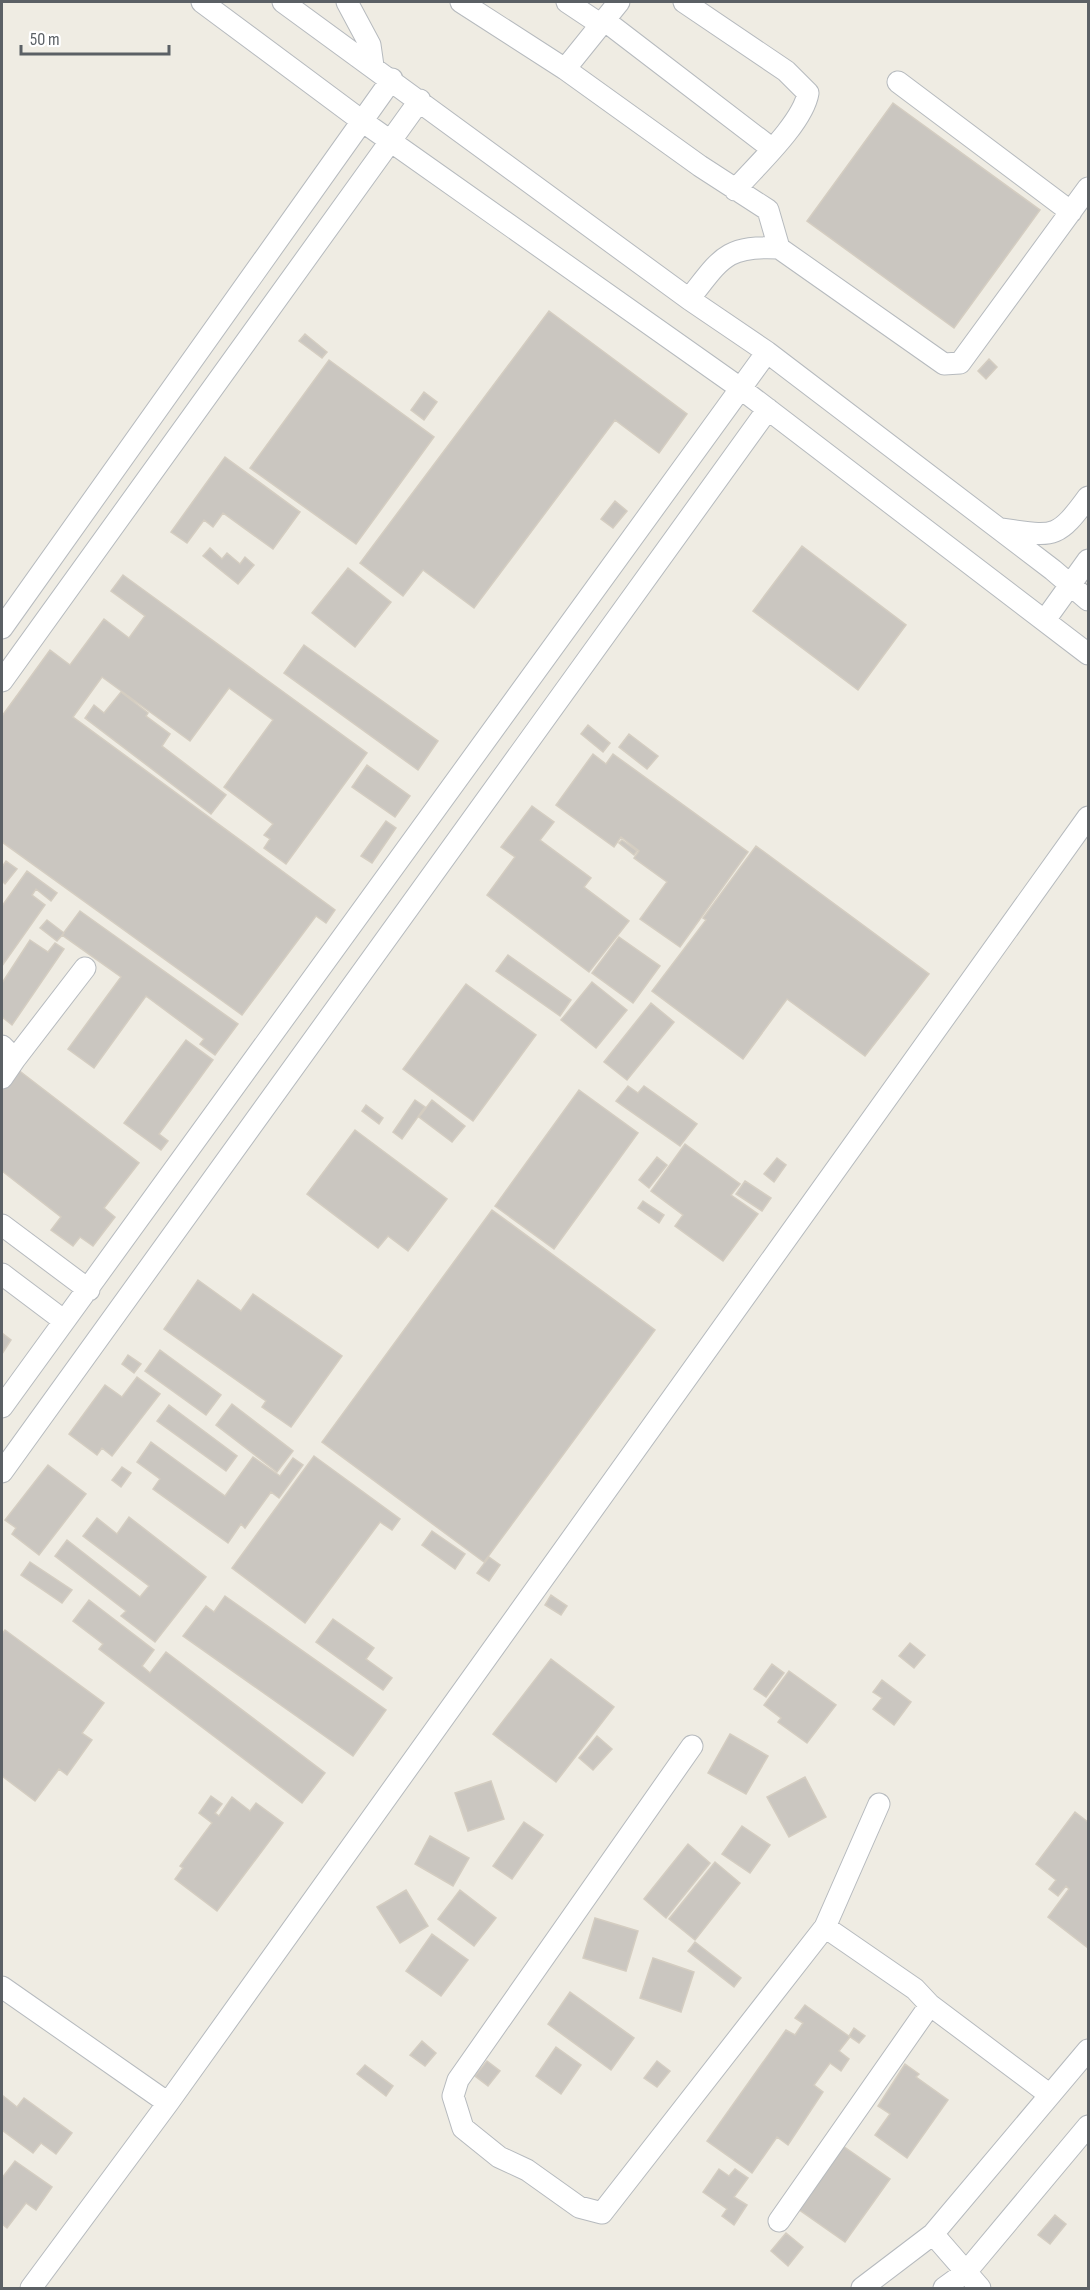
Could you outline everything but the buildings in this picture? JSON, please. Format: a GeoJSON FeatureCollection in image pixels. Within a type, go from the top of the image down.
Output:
{"type":"FeatureCollection","features":[{"type":"Feature","properties":{"kind":"street"},"geometry":{"type":"LineString","coordinates":[[202,2],[362,121],[740,388],[1089,654]]}},
{"type":"Feature","properties":{"kind":"street"},"geometry":{"type":"LineString","coordinates":[[284,2],[689,299],[767,352],[1089,600]]}},
{"type":"Feature","properties":{"kind":"street"},"geometry":{"type":"LineString","coordinates":[[348,2],[370,45],[373,66]]}},
{"type":"Feature","properties":{"kind":"street"},"geometry":{"type":"LineString","coordinates":[[461,2],[565,69],[735,190],[768,210],[780,248]]}},
{"type":"Feature","properties":{"kind":"street"},"geometry":{"type":"LineString","coordinates":[[567,2],[602,22],[771,148]]}},
{"type":"Feature","properties":{"kind":"street"},"geometry":{"type":"LineString","coordinates":[[565,69],[619,2]]}},
{"type":"Feature","properties":{"kind":"street"},"geometry":{"type":"LineString","coordinates":[[684,2],[786,71],[808,93],[806,104],[735,190]]}},
{"type":"Feature","properties":{"kind":"street"},"geometry":{"type":"LineString","coordinates":[[2,628],[392,79]]}},
{"type":"Feature","properties":{"kind":"street"},"geometry":{"type":"LineString","coordinates":[[897,82],[1071,212]]}},
{"type":"Feature","properties":{"kind":"street"},"geometry":{"type":"LineString","coordinates":[[2,681],[420,100]]}},
{"type":"Feature","properties":{"kind":"street"},"geometry":{"type":"LineString","coordinates":[[689,299],[720,260],[748,246],[780,248],[944,364],[960,363],[1089,188]]}},
{"type":"Feature","properties":{"kind":"street"},"geometry":{"type":"LineString","coordinates":[[2,1407],[767,352]]}},
{"type":"Feature","properties":{"kind":"street"},"geometry":{"type":"LineString","coordinates":[[2,1472],[768,409]]}},
{"type":"Feature","properties":{"kind":"street"},"geometry":{"type":"LineString","coordinates":[[998,528],[1046,535],[1068,525],[1089,497]]}},
{"type":"Feature","properties":{"kind":"street"},"geometry":{"type":"LineString","coordinates":[[1045,620],[1089,560]]}},
{"type":"Feature","properties":{"kind":"street"},"geometry":{"type":"LineString","coordinates":[[31,2289],[168,2103],[1089,818]]}},
{"type":"Feature","properties":{"kind":"street"},"geometry":{"type":"LineString","coordinates":[[2,1078],[8,1053],[86,968]]}},
{"type":"Feature","properties":{"kind":"street"},"geometry":{"type":"LineString","coordinates":[[2,1226],[89,1290]]}},
{"type":"Feature","properties":{"kind":"street"},"geometry":{"type":"LineString","coordinates":[[2,1274],[63,1320]]}},
{"type":"Feature","properties":{"kind":"street"},"geometry":{"type":"LineString","coordinates":[[692,1746],[458,2080],[453,2096],[463,2128],[499,2157],[527,2170],[579,2207],[602,2213],[825,1928],[879,1804]]}},
{"type":"Feature","properties":{"kind":"street"},"geometry":{"type":"LineString","coordinates":[[825,1928],[915,1989],[930,2005],[1050,2095]]}},
{"type":"Feature","properties":{"kind":"street"},"geometry":{"type":"LineString","coordinates":[[2,1987],[168,2103]]}},
{"type":"Feature","properties":{"kind":"street"},"geometry":{"type":"LineString","coordinates":[[779,2221],[930,2005]]}},
{"type":"Feature","properties":{"kind":"street"},"geometry":{"type":"LineString","coordinates":[[862,2289],[933,2234],[1089,2050]]}},
{"type":"Feature","properties":{"kind":"street"},"geometry":{"type":"LineString","coordinates":[[944,2289],[966,2272],[1089,2126]]}},
{"type":"Feature","properties":{"kind":"street"},"geometry":{"type":"LineString","coordinates":[[933,2234],[980,2289]]}}]}
